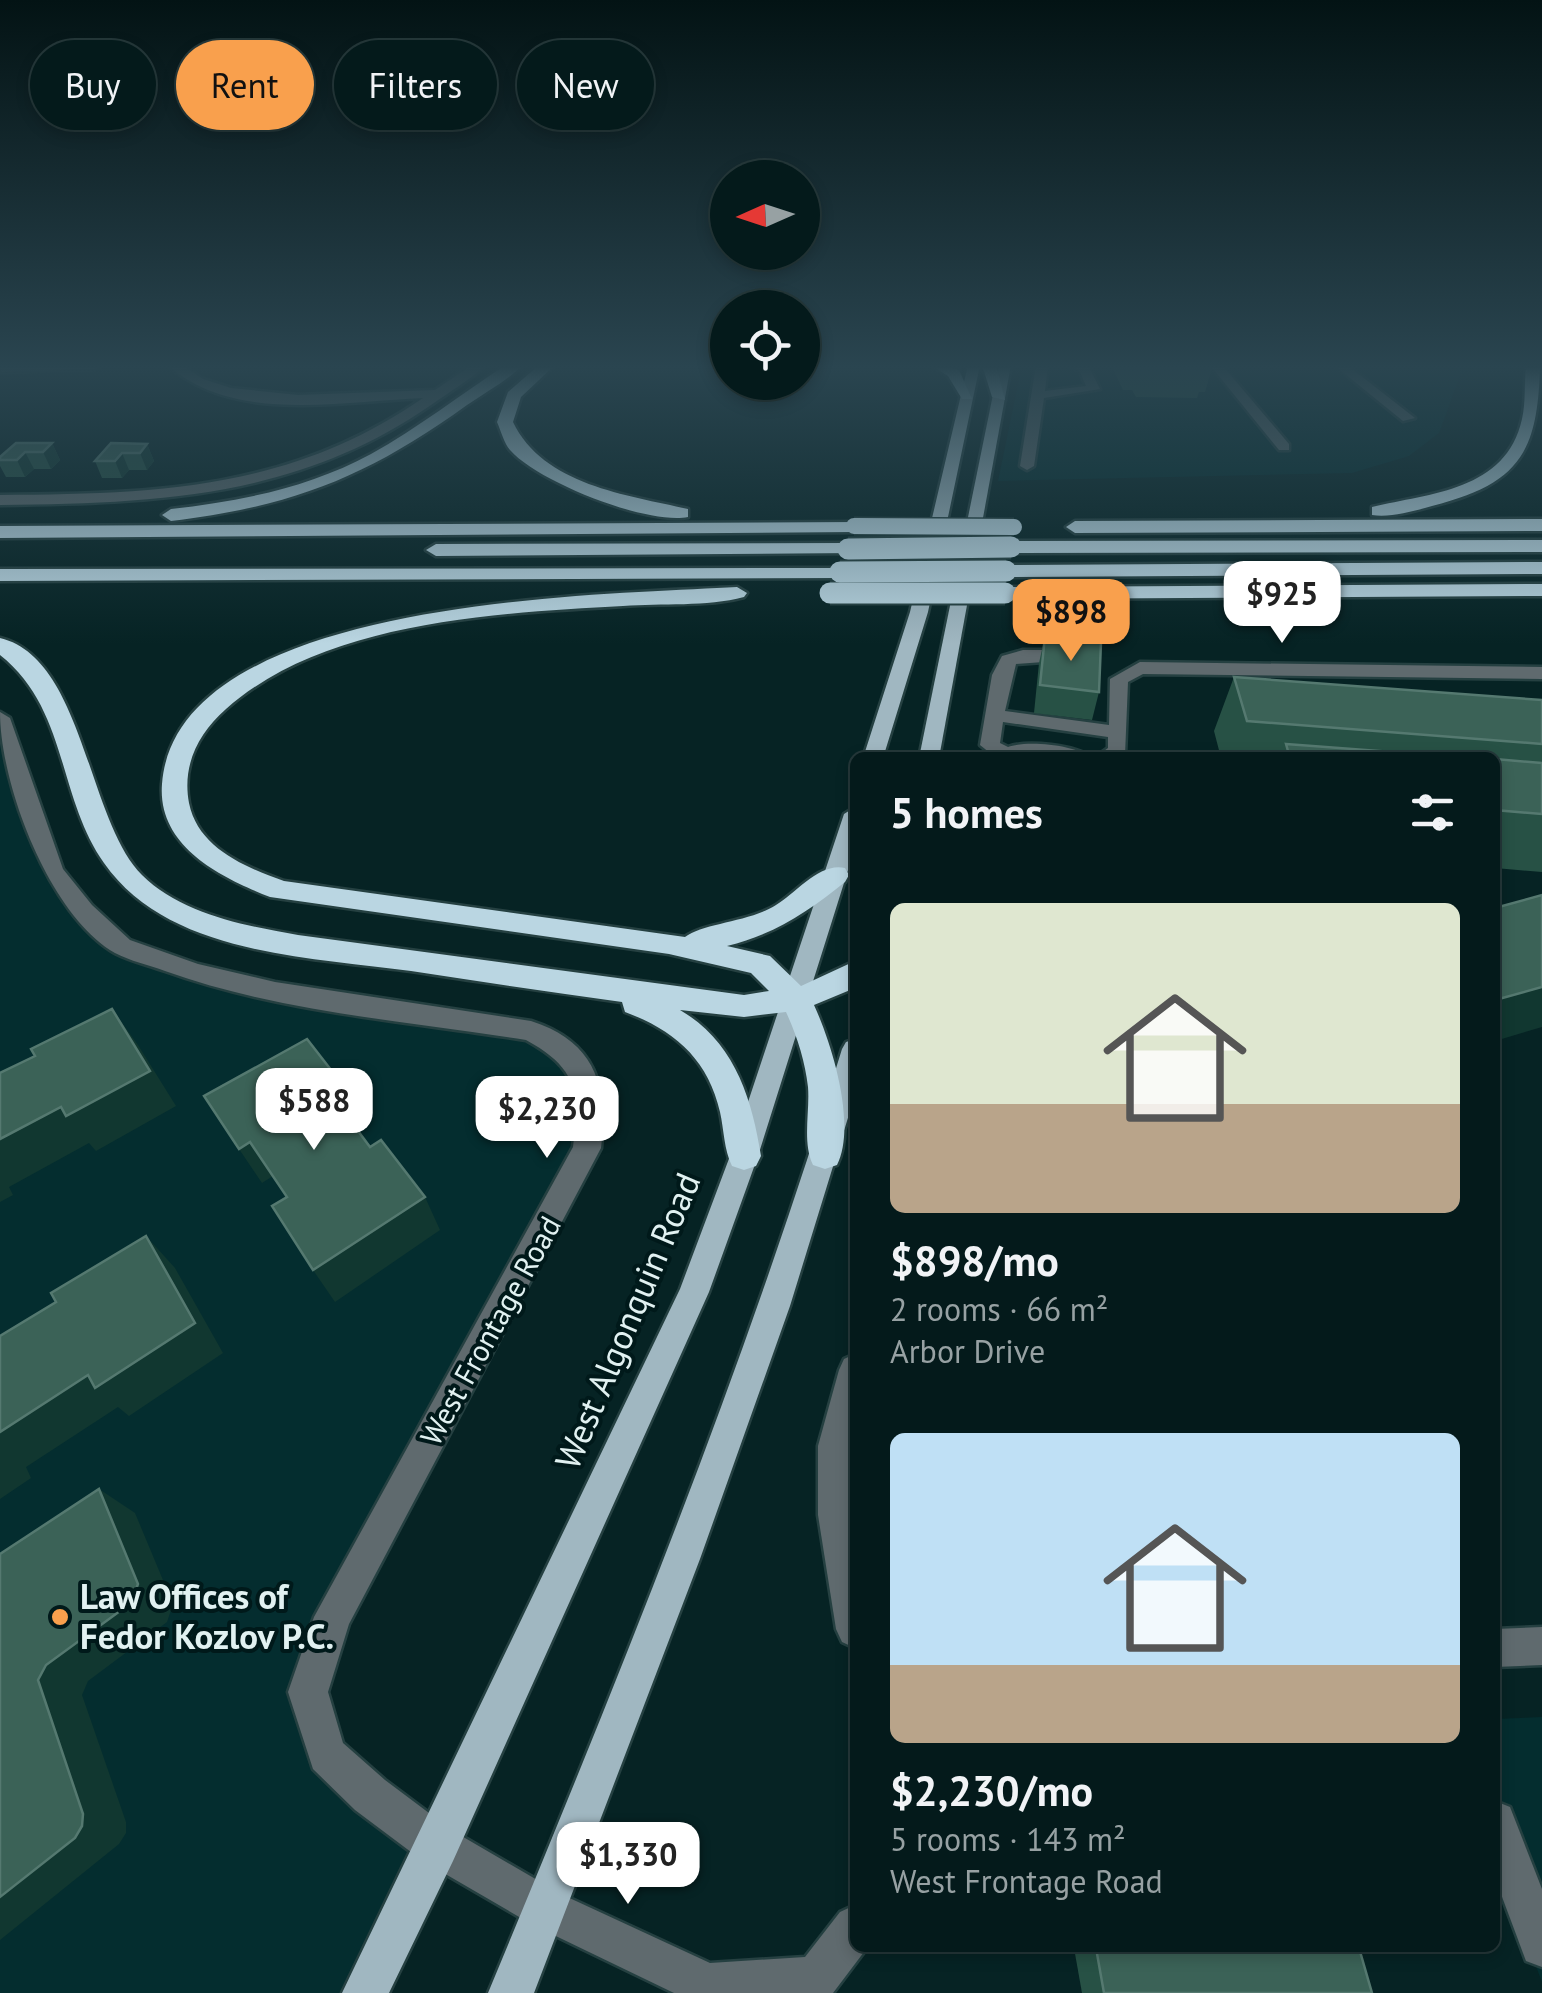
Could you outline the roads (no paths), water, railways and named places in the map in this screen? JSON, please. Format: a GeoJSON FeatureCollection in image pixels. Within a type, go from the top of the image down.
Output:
{"type":"FeatureCollection","features":[{"type":"Feature","properties":{"kind":"highway"},"geometry":{"type":"LineString","coordinates":[[0,529],[180,514],[297,490],[339,477],[376,458]]}},
{"type":"Feature","properties":{"kind":"highway"},"geometry":{"type":"LineString","coordinates":[[529,458],[551,475],[591,492],[645,507],[854,526],[1012,537],[1542,546]]}},
{"type":"Feature","properties":{"kind":"highway"},"geometry":{"type":"LineString","coordinates":[[0,551],[848,548],[1214,518],[1368,513],[1461,494],[1497,476],[1513,458]]}},
{"type":"Feature","properties":{"kind":"highway"},"geometry":{"type":"LineString","coordinates":[[1130,526],[1542,525]]}},
{"type":"Feature","properties":{"kind":"highway"},"geometry":{"type":"LineString","coordinates":[[0,529],[854,526]]}},
{"type":"Feature","properties":{"kind":"highway"},"geometry":{"type":"LineString","coordinates":[[0,575],[1542,568]]}},
{"type":"Feature","properties":{"kind":"highway"},"geometry":{"type":"LineString","coordinates":[[0,594],[1542,590]]}},
{"type":"Feature","properties":{"kind":"highway"},"geometry":{"type":"LineString","coordinates":[[1340,591],[1542,606]]}},
{"type":"Feature","properties":{"kind":"highway"},"geometry":{"type":"LineString","coordinates":[[737,592],[470,613],[356,636],[281,664],[218,702],[190,732],[174,767],[176,806],[193,842],[224,867],[280,890],[669,944],[760,964],[796,1000],[818,1056],[825,1155]]}},
{"type":"Feature","properties":{"kind":"highway"},"geometry":{"type":"LineString","coordinates":[[0,644],[20,658],[54,702],[106,840],[130,879],[151,896],[235,932],[551,981],[744,1006],[796,1000],[841,984],[850,976]]}},
{"type":"Feature","properties":{"kind":"highway"},"geometry":{"type":"LineString","coordinates":[[669,944],[761,928],[788,915],[835,875]]}},
{"type":"Feature","properties":{"kind":"highway"},"geometry":{"type":"LineString","coordinates":[[551,981],[659,1010],[695,1031],[727,1076],[741,1123],[744,1156]]}},
{"type":"Feature","properties":{"kind":"main road"},"geometry":{"type":"LineString","coordinates":[[875,752],[919,612],[953,458]]}},
{"type":"Feature","properties":{"kind":"main road"},"geometry":{"type":"LineString","coordinates":[[930,752],[988,458]]}},
{"type":"Feature","properties":{"kind":"main road","name":"West Algonquin Road"},"geometry":{"type":"LineString","coordinates":[[365,1993],[438,1846],[694,1292],[744,1156],[850,829]]}},
{"type":"Feature","properties":{"kind":"main road"},"geometry":{"type":"LineString","coordinates":[[511,1993],[548,1910],[703,1509],[825,1155],[850,1067]]}},
{"type":"Feature","properties":{"kind":"street"},"geometry":{"type":"LineString","coordinates":[[0,500],[154,497],[249,482],[320,458]]}},
{"type":"Feature","properties":{"kind":"street"},"geometry":{"type":"LineString","coordinates":[[1027,466],[1028,458]]}},
{"type":"Feature","properties":{"kind":"street"},"geometry":{"type":"LineString","coordinates":[[997,752],[990,745],[1001,674],[1008,660],[1023,654],[1081,655]]}},
{"type":"Feature","properties":{"kind":"street"},"geometry":{"type":"LineString","coordinates":[[1116,752],[1119,679],[1140,668],[1542,674]]}},
{"type":"Feature","properties":{"kind":"street"},"geometry":{"type":"LineString","coordinates":[[994,715],[1118,732]]}},
{"type":"Feature","properties":{"kind":"street","name":"West Frontage Road"},"geometry":{"type":"LineString","coordinates":[[0,718],[53,871],[84,911],[122,946],[194,972],[275,992],[532,1031],[562,1046],[589,1083],[592,1113],[587,1148],[333,1617],[308,1692],[327,1754],[370,1795],[438,1846],[548,1910],[708,1986],[816,1978],[850,1934]]}},
{"type":"Feature","properties":{"kind":"street"},"geometry":{"type":"LineString","coordinates":[[850,1389],[835,1446],[836,1516],[850,1600]]}},
{"type":"Feature","properties":{"kind":"street"},"geometry":{"type":"LineString","coordinates":[[1500,1648],[1542,1646]]}},
{"type":"Feature","properties":{"kind":"street"},"geometry":{"type":"LineString","coordinates":[[1500,1835],[1542,1944]]}},
{"type":"Feature","properties":{"kind":"place","name":"Law Offices of Fedor Kozlov P.C."},"geometry":{"type":"Point","coordinates":[60,1617]}}]}
